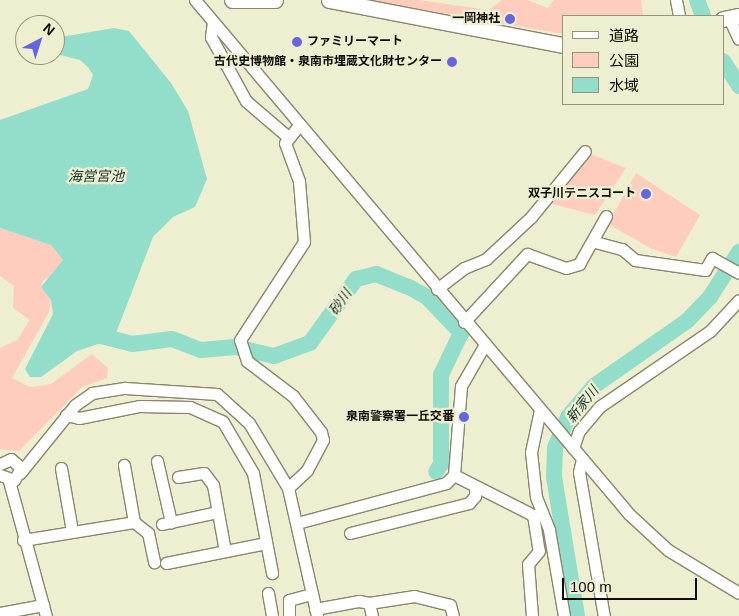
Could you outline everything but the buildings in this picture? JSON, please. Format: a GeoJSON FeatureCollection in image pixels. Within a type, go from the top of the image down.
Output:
{"type":"FeatureCollection","features":[{"type":"Feature","properties":{"kind":"main road"},"geometry":{"type":"LineString","coordinates":[[232,0],[275,0]]}},
{"type":"Feature","properties":{"kind":"main road"},"geometry":{"type":"LineString","coordinates":[[329,0],[562,45]]}},
{"type":"Feature","properties":{"kind":"street"},"geometry":{"type":"LineString","coordinates":[[195,0],[484,346],[654,539],[739,593]]}},
{"type":"Feature","properties":{"kind":"street"},"geometry":{"type":"LineString","coordinates":[[676,0],[679,15]]}},
{"type":"Feature","properties":{"kind":"street"},"geometry":{"type":"LineString","coordinates":[[729,18],[739,39]]}},
{"type":"Feature","properties":{"kind":"street"},"geometry":{"type":"LineString","coordinates":[[213,22],[211,37],[246,101],[288,136]]}},
{"type":"Feature","properties":{"kind":"street"},"geometry":{"type":"LineString","coordinates":[[288,488],[307,470],[323,440],[321,432],[293,396],[260,373],[240,347],[304,242],[300,181],[285,143],[288,136],[299,125]]}},
{"type":"Feature","properties":{"kind":"street"},"geometry":{"type":"LineString","coordinates":[[437,289],[492,253],[531,217],[585,151]]}},
{"type":"Feature","properties":{"kind":"street"},"geometry":{"type":"LineString","coordinates":[[464,322],[527,254],[566,268],[579,264],[595,242],[606,216]]}},
{"type":"Feature","properties":{"kind":"street"},"geometry":{"type":"LineString","coordinates":[[595,242],[622,249],[635,260],[705,270],[712,258],[739,273]]}},
{"type":"Feature","properties":{"kind":"street"},"geometry":{"type":"LineString","coordinates":[[573,448],[579,431],[600,407],[710,331],[739,300]]}},
{"type":"Feature","properties":{"kind":"street"},"geometry":{"type":"LineString","coordinates":[[297,523],[446,483],[454,475],[461,386],[484,346]]}},
{"type":"Feature","properties":{"kind":"street"},"geometry":{"type":"LineString","coordinates":[[139,406],[140,389]]}},
{"type":"Feature","properties":{"kind":"street"},"geometry":{"type":"LineString","coordinates":[[0,614],[44,610],[5,478],[20,473],[21,461],[66,415],[92,393],[140,389],[203,390],[223,398],[249,423],[288,488],[316,613],[414,596],[450,605],[453,616]]}},
{"type":"Feature","properties":{"kind":"street"},"geometry":{"type":"LineString","coordinates":[[66,415],[79,418],[139,406],[190,407],[223,422],[253,473],[272,572]]}},
{"type":"Feature","properties":{"kind":"street"},"geometry":{"type":"LineString","coordinates":[[540,410],[531,452],[534,479],[549,530],[564,616]]}},
{"type":"Feature","properties":{"kind":"street"},"geometry":{"type":"LineString","coordinates":[[0,464],[8,458],[21,461]]}},
{"type":"Feature","properties":{"kind":"street"},"geometry":{"type":"LineString","coordinates":[[582,459],[578,472],[604,616]]}},
{"type":"Feature","properties":{"kind":"street"},"geometry":{"type":"LineString","coordinates":[[157,461],[167,523],[217,512]]}},
{"type":"Feature","properties":{"kind":"street"},"geometry":{"type":"LineString","coordinates":[[124,465],[134,522],[148,533],[160,562],[266,543]]}},
{"type":"Feature","properties":{"kind":"street"},"geometry":{"type":"LineString","coordinates":[[61,468],[72,531]]}},
{"type":"Feature","properties":{"kind":"street"},"geometry":{"type":"LineString","coordinates":[[178,477],[204,473],[213,485],[226,551]]}},
{"type":"Feature","properties":{"kind":"street"},"geometry":{"type":"LineString","coordinates":[[454,475],[533,515],[539,552],[528,564],[532,616]]}},
{"type":"Feature","properties":{"kind":"street"},"geometry":{"type":"LineString","coordinates":[[350,532],[469,503],[475,496],[475,486]]}},
{"type":"Feature","properties":{"kind":"street"},"geometry":{"type":"LineString","coordinates":[[23,540],[134,522]]}},
{"type":"Feature","properties":{"kind":"street"},"geometry":{"type":"LineString","coordinates":[[268,593],[272,616]]}},
{"type":"Feature","properties":{"kind":"street"},"geometry":{"type":"LineString","coordinates":[[289,616],[289,600],[312,594]]}},
{"type":"Feature","properties":{"kind":"street"},"geometry":{"type":"LineString","coordinates":[[369,603],[372,616]]}},
{"type":"Feature","properties":{"kind":"green space"},"geometry":{"type":"Polygon","coordinates":[[[366,0],[419,0],[489,10],[502,0],[527,0],[548,8],[554,0],[641,0],[643,15],[562,15],[562,34],[366,0]]]}},
{"type":"Feature","properties":{"kind":"green space"},"geometry":{"type":"Polygon","coordinates":[[[588,153],[626,168],[595,215],[548,203],[588,153]]]}},
{"type":"Feature","properties":{"kind":"green space","name":"双子川テニスコート"},"geometry":{"type":"Polygon","coordinates":[[[636,173],[700,215],[676,257],[652,249],[608,224],[636,173]]]}},
{"type":"Feature","properties":{"kind":"green space"},"geometry":{"type":"Polygon","coordinates":[[[0,228],[51,245],[63,260],[58,272],[43,281],[41,287],[51,300],[49,312],[12,378],[30,387],[51,384],[92,354],[108,368],[107,378],[82,387],[19,451],[0,449],[0,348],[17,340],[30,320],[13,308],[14,286],[0,276],[0,228]]]}},
{"type":"Feature","properties":{"kind":"water","name":"海営宮池"},"geometry":{"type":"Polygon","coordinates":[[[114,28],[129,31],[171,83],[188,111],[207,179],[195,207],[173,217],[153,237],[116,333],[104,342],[77,351],[41,377],[30,377],[25,369],[53,314],[51,300],[41,287],[63,260],[51,245],[0,228],[0,120],[88,89],[93,75],[80,60],[65,56],[65,36],[114,28]]]}},
{"type":"Feature","properties":{"kind":"waterway","name":"新家川"},"geometry":{"type":"LineString","coordinates":[[697,0],[703,15]]}},
{"type":"Feature","properties":{"kind":"waterway","name":"新家川"},"geometry":{"type":"LineString","coordinates":[[724,63],[739,86]]}},
{"type":"Feature","properties":{"kind":"waterway","name":"新家川"},"geometry":{"type":"LineString","coordinates":[[577,616],[554,477],[555,448],[568,417],[594,386],[687,321],[710,297],[739,252]]}},
{"type":"Feature","properties":{"kind":"waterway","name":"砂川"},"geometry":{"type":"LineString","coordinates":[[89,333],[132,344],[172,339],[201,350],[235,347],[274,356],[310,343],[356,279],[376,274],[409,287],[427,297],[461,333],[441,375],[441,464],[436,472]]}},
{"type":"Feature","properties":{"kind":"place","name":"一岡神社"},"geometry":{"type":"Point","coordinates":[510,19]}},
{"type":"Feature","properties":{"kind":"place","name":"ファミリーマート"},"geometry":{"type":"Point","coordinates":[297,42]}},
{"type":"Feature","properties":{"kind":"place","name":"古代史博物館・泉南市埋蔵文化財センター"},"geometry":{"type":"Point","coordinates":[452,62]}},
{"type":"Feature","properties":{"kind":"place","name":"双子川テニスコート"},"geometry":{"type":"Point","coordinates":[646,194]}},
{"type":"Feature","properties":{"kind":"place","name":"泉南警察署一丘交番"},"geometry":{"type":"Point","coordinates":[464,417]}}]}
